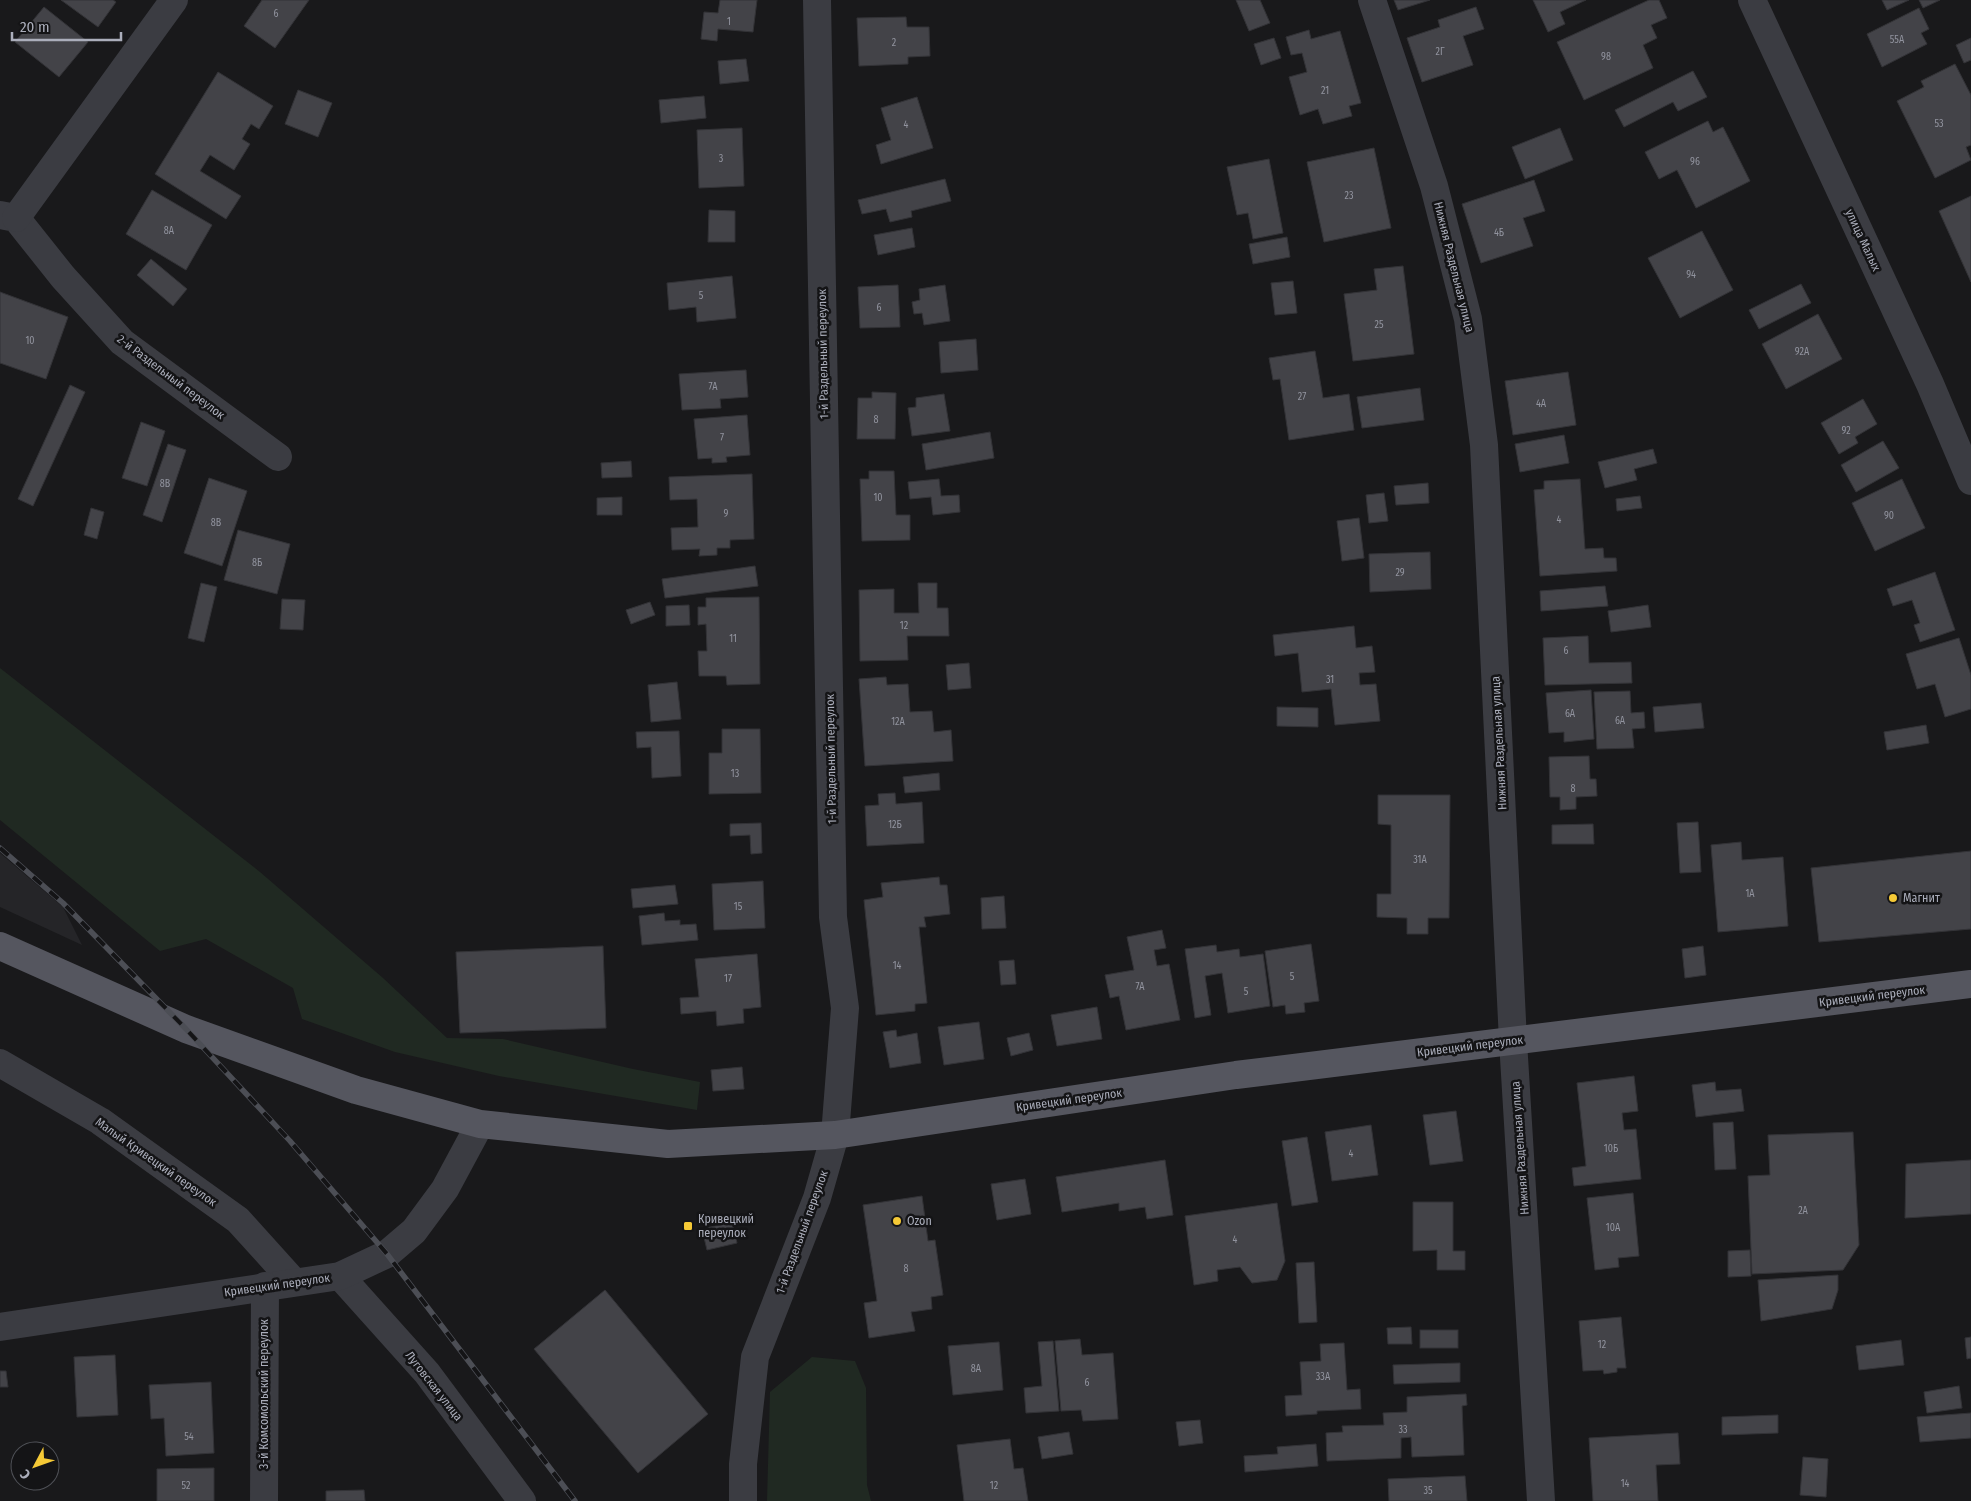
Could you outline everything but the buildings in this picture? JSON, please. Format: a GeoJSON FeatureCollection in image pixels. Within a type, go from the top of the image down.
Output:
{"type":"FeatureCollection","features":[{"type":"Feature","properties":{"kind":"main road"},"geometry":{"type":"LineString","coordinates":[[0,946],[186,1029],[356,1090],[480,1124]]}},
{"type":"Feature","properties":{"kind":"main road","name":"Кривецкий переулок"},"geometry":{"type":"LineString","coordinates":[[480,1124],[668,1144],[835,1135],[1236,1075],[1971,984]]}},
{"type":"Feature","properties":{"kind":"street","name":"2-й Раздельный переулок"},"geometry":{"type":"LineString","coordinates":[[174,0],[8,216],[122,342],[278,456]]}},
{"type":"Feature","properties":{"kind":"street","name":"1-й Раздельный переулок"},"geometry":{"type":"LineString","coordinates":[[743,1501],[743,1464],[755,1357],[817,1198],[835,1135],[846,1008],[833,917],[817,0]]}},
{"type":"Feature","properties":{"kind":"street","name":"Нижняя Раздельная улица"},"geometry":{"type":"LineString","coordinates":[[1372,0],[1434,186],[1468,319],[1484,445],[1513,1041],[1541,1501]]}},
{"type":"Feature","properties":{"kind":"street","name":"улица Малых"},"geometry":{"type":"LineString","coordinates":[[1752,0],[1930,384],[1971,481]]}},
{"type":"Feature","properties":{"kind":"street","name":"Малый Кривецкий переулок"},"geometry":{"type":"LineString","coordinates":[[0,1063],[100,1121],[238,1220],[294,1282]]}},
{"type":"Feature","properties":{"kind":"street","name":"Кривецкий переулок"},"geometry":{"type":"LineString","coordinates":[[0,1327],[340,1276],[387,1254],[414,1231],[446,1189],[480,1124]]}},
{"type":"Feature","properties":{"kind":"street","name":"Луговская улица"},"geometry":{"type":"LineString","coordinates":[[340,1276],[427,1373],[522,1501]]}},
{"type":"Feature","properties":{"kind":"street","name":"3-й Комсомольский переулок"},"geometry":{"type":"LineString","coordinates":[[264,1286],[264,1501]]}},
{"type":"Feature","properties":{"kind":"shaded area"},"geometry":{"type":"Polygon","coordinates":[[[0,668],[260,872],[383,978],[447,1038],[503,1039],[633,1069],[700,1082],[697,1110],[499,1076],[395,1052],[302,1019],[293,988],[206,939],[160,951],[0,820],[0,668]]]}},
{"type":"Feature","properties":{"kind":"shaded area"},"geometry":{"type":"Polygon","coordinates":[[[0,853],[63,907],[82,945],[0,907],[0,853]]]}},
{"type":"Feature","properties":{"kind":"shaded area"},"geometry":{"type":"Polygon","coordinates":[[[812,1357],[855,1361],[866,1388],[867,1485],[871,1501],[767,1501],[770,1392],[812,1357]]]}},
{"type":"Feature","properties":{"kind":"railway"},"geometry":{"type":"LineString","coordinates":[[0,848],[63,903],[186,1029],[290,1141],[387,1254],[575,1501]]}},
{"type":"Feature","properties":{"kind":"place","name":"Магнит"},"geometry":{"type":"Point","coordinates":[1893,898]}},
{"type":"Feature","properties":{"kind":"place","name":"Ozon"},"geometry":{"type":"Point","coordinates":[897,1221]}},
{"type":"Feature","properties":{"kind":"place","name":"Кривецкий переулок"},"geometry":{"type":"Point","coordinates":[688,1226]}}]}
